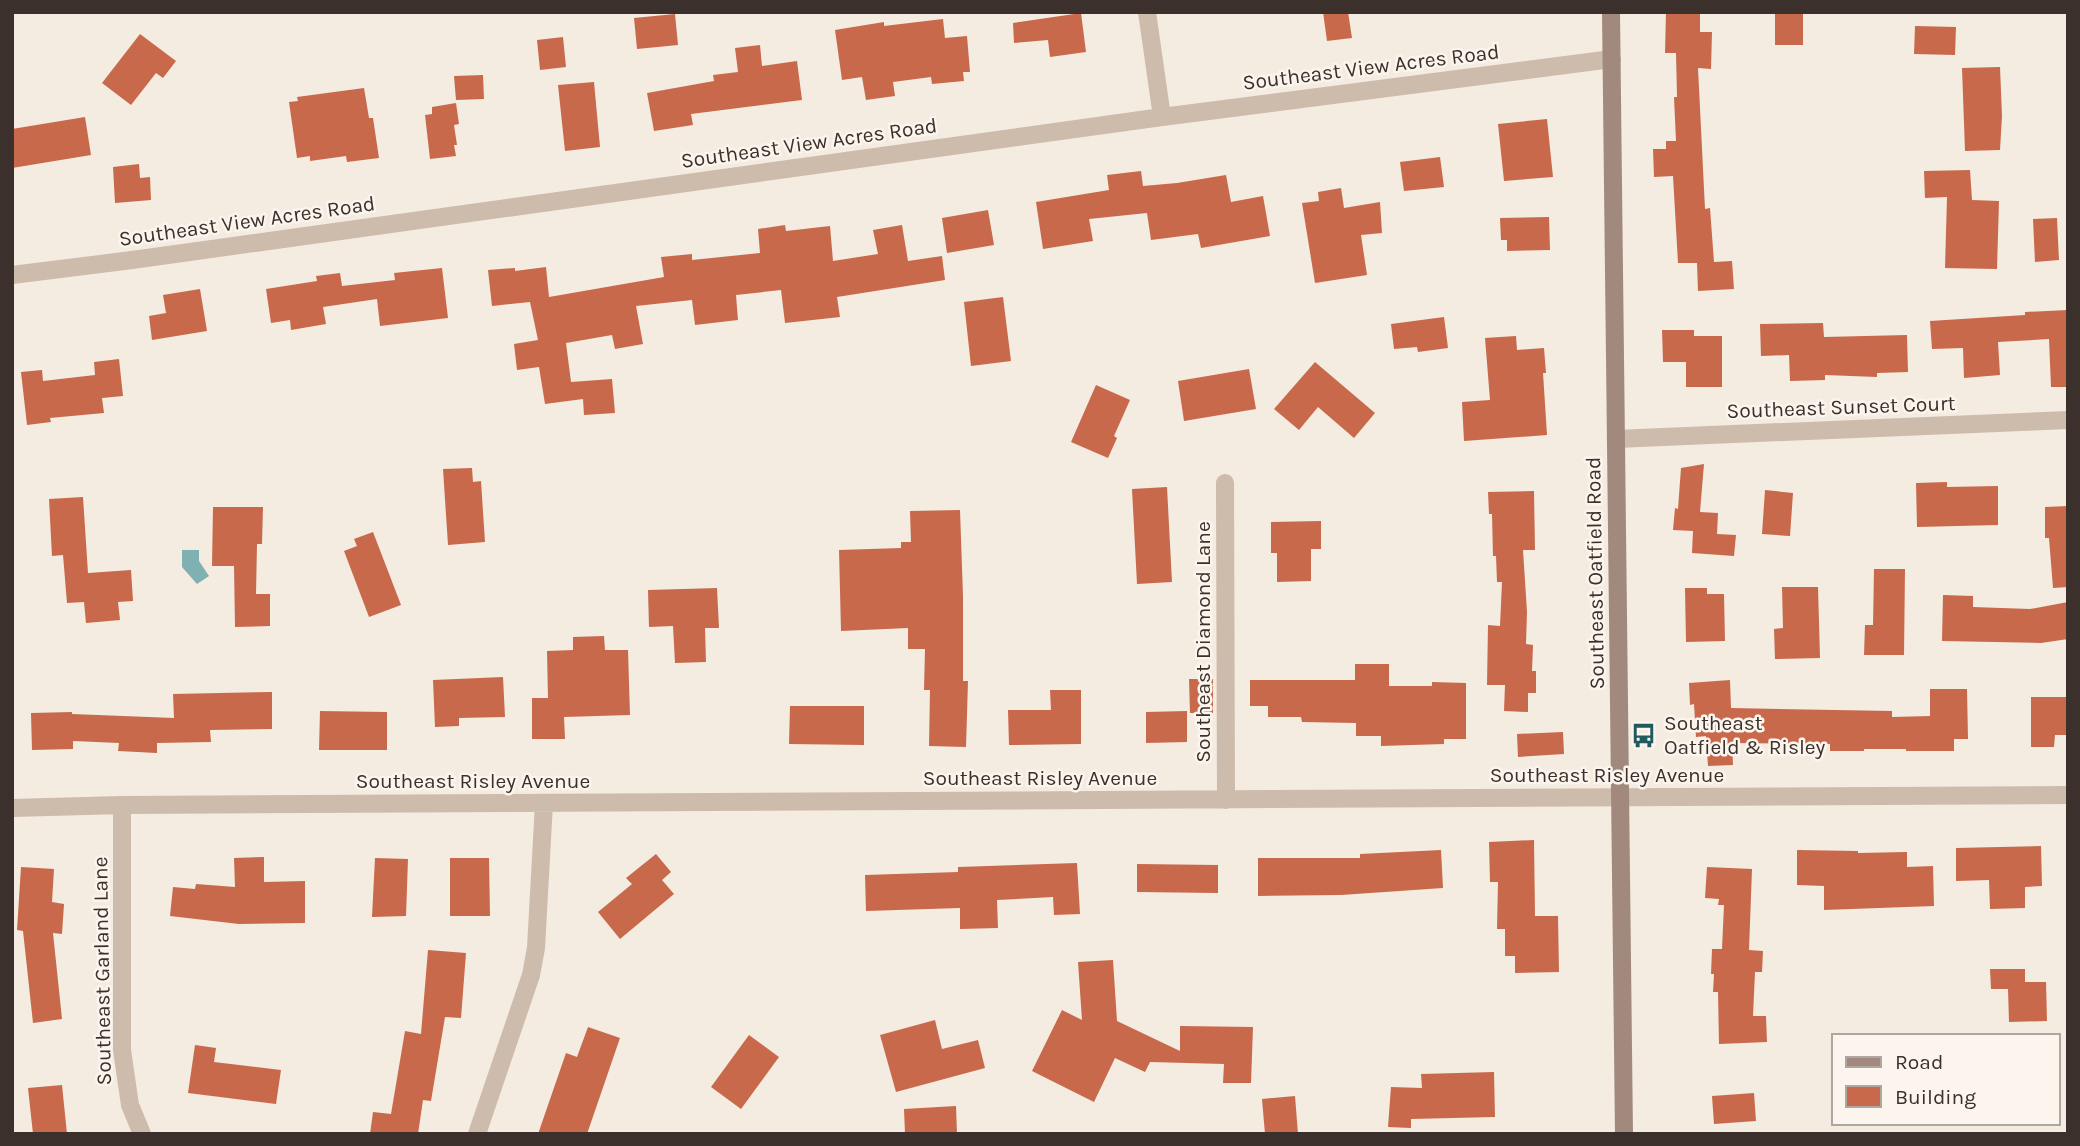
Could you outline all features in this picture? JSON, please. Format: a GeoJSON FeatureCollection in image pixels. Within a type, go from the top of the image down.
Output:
{"type":"FeatureCollection","features":[{"type":"Feature","properties":{"kind":"main road","name":"Southeast Oatfield Road"},"geometry":{"type":"LineString","coordinates":[[1611,12],[1624,1134]]}},
{"type":"Feature","properties":{"kind":"street"},"geometry":{"type":"LineString","coordinates":[[1147,12],[1162,117]]}},
{"type":"Feature","properties":{"kind":"street","name":"Southeast View Acres Road"},"geometry":{"type":"LineString","coordinates":[[12,275],[1162,117],[1612,59]]}},
{"type":"Feature","properties":{"kind":"street","name":"Southeast Sunset Court"},"geometry":{"type":"LineString","coordinates":[[1616,439],[2068,421]]}},
{"type":"Feature","properties":{"kind":"street","name":"Southeast Diamond Lane"},"geometry":{"type":"LineString","coordinates":[[1225,483],[1226,800]]}},
{"type":"Feature","properties":{"kind":"street","name":"Southeast Risley Avenue"},"geometry":{"type":"LineString","coordinates":[[12,808],[2068,795]]}},
{"type":"Feature","properties":{"kind":"street"},"geometry":{"type":"LineString","coordinates":[[477,1134],[531,975],[536,948],[544,803]]}},
{"type":"Feature","properties":{"kind":"street","name":"Southeast Garland Lane"},"geometry":{"type":"LineString","coordinates":[[122,806],[122,1050],[130,1105],[142,1134]]}},
{"type":"Feature","properties":{"kind":"water"},"geometry":{"type":"Polygon","coordinates":[[[182,550],[199,550],[199,561],[209,576],[197,584],[182,567],[182,550]]]}},
{"type":"Feature","properties":{"kind":"building"},"geometry":{"type":"Polygon","coordinates":[[[1323,12],[1348,12],[1352,38],[1327,41],[1323,12]]]}},
{"type":"Feature","properties":{"kind":"building"},"geometry":{"type":"Polygon","coordinates":[[[1666,12],[1700,12],[1700,32],[1712,32],[1711,69],[1698,68],[1705,209],[1710,208],[1714,262],[1732,261],[1734,289],[1698,291],[1697,263],[1678,263],[1673,176],[1654,177],[1653,149],[1666,149],[1666,141],[1676,141],[1676,53],[1665,53],[1666,12]]]}},
{"type":"Feature","properties":{"kind":"building"},"geometry":{"type":"Polygon","coordinates":[[[1775,12],[1803,12],[1803,45],[1775,45],[1775,12]]]}},
{"type":"Feature","properties":{"kind":"building"},"geometry":{"type":"Polygon","coordinates":[[[1081,13],[1086,52],[1050,57],[1048,40],[1014,43],[1013,23],[1081,13]]]}},
{"type":"Feature","properties":{"kind":"building"},"geometry":{"type":"Polygon","coordinates":[[[675,14],[678,45],[637,49],[634,18],[675,14]]]}},
{"type":"Feature","properties":{"kind":"building"},"geometry":{"type":"Polygon","coordinates":[[[943,19],[945,38],[967,36],[970,72],[963,72],[964,81],[932,84],[931,77],[893,82],[895,96],[866,100],[862,77],[842,80],[835,30],[884,22],[884,26],[943,19]]]}},
{"type":"Feature","properties":{"kind":"building"},"geometry":{"type":"Polygon","coordinates":[[[1915,26],[1956,27],[1955,55],[1914,54],[1915,26]]]}},
{"type":"Feature","properties":{"kind":"building"},"geometry":{"type":"Polygon","coordinates":[[[140,34],[176,61],[163,78],[156,73],[131,105],[102,83],[140,34]]]}},
{"type":"Feature","properties":{"kind":"building"},"geometry":{"type":"Polygon","coordinates":[[[563,37],[566,67],[540,70],[537,40],[563,37]]]}},
{"type":"Feature","properties":{"kind":"building"},"geometry":{"type":"Polygon","coordinates":[[[760,45],[762,66],[797,61],[802,100],[691,114],[693,125],[654,131],[647,93],[714,81],[713,75],[738,72],[735,48],[760,45]]]}},
{"type":"Feature","properties":{"kind":"building"},"geometry":{"type":"Polygon","coordinates":[[[2000,67],[2000,150],[1965,151],[1962,68],[2000,67]]]}},
{"type":"Feature","properties":{"kind":"building"},"geometry":{"type":"Polygon","coordinates":[[[483,75],[484,99],[456,100],[454,76],[483,75]]]}},
{"type":"Feature","properties":{"kind":"building"},"geometry":{"type":"Polygon","coordinates":[[[594,82],[600,147],[565,151],[558,85],[594,82]]]}},
{"type":"Feature","properties":{"kind":"building"},"geometry":{"type":"Polygon","coordinates":[[[364,88],[369,118],[373,118],[379,158],[347,162],[346,156],[310,161],[310,156],[297,158],[289,102],[298,101],[297,97],[364,88]]]}},
{"type":"Feature","properties":{"kind":"building"},"geometry":{"type":"Polygon","coordinates":[[[456,103],[459,124],[454,125],[456,156],[430,159],[425,115],[432,114],[432,107],[456,103]]]}},
{"type":"Feature","properties":{"kind":"building"},"geometry":{"type":"Polygon","coordinates":[[[85,117],[91,155],[12,168],[12,129],[85,117]]]}},
{"type":"Feature","properties":{"kind":"building"},"geometry":{"type":"Polygon","coordinates":[[[1547,119],[1553,177],[1504,181],[1498,124],[1547,119]]]}},
{"type":"Feature","properties":{"kind":"building"},"geometry":{"type":"Polygon","coordinates":[[[1440,157],[1444,187],[1404,191],[1400,162],[1440,157]]]}},
{"type":"Feature","properties":{"kind":"building"},"geometry":{"type":"Polygon","coordinates":[[[139,164],[140,178],[150,177],[151,200],[115,203],[113,167],[139,164]]]}},
{"type":"Feature","properties":{"kind":"building"},"geometry":{"type":"Polygon","coordinates":[[[1970,170],[1972,200],[1999,201],[1997,269],[1945,268],[1947,197],[1925,198],[1924,171],[1970,170]]]}},
{"type":"Feature","properties":{"kind":"building"},"geometry":{"type":"Polygon","coordinates":[[[1141,171],[1143,186],[1226,175],[1231,202],[1263,196],[1270,236],[1201,248],[1198,234],[1151,240],[1147,213],[1089,219],[1093,241],[1043,249],[1036,202],[1109,190],[1107,175],[1141,171]]]}},
{"type":"Feature","properties":{"kind":"building"},"geometry":{"type":"Polygon","coordinates":[[[1341,188],[1344,208],[1380,202],[1382,233],[1361,235],[1367,275],[1315,283],[1302,203],[1319,201],[1318,192],[1341,188]]]}},
{"type":"Feature","properties":{"kind":"building"},"geometry":{"type":"Polygon","coordinates":[[[988,210],[994,245],[947,253],[942,218],[988,210]]]}},
{"type":"Feature","properties":{"kind":"building"},"geometry":{"type":"Polygon","coordinates":[[[1549,217],[1550,250],[1507,251],[1507,240],[1501,240],[1500,218],[1549,217]]]}},
{"type":"Feature","properties":{"kind":"building"},"geometry":{"type":"Polygon","coordinates":[[[2057,218],[2059,260],[2035,262],[2033,219],[2057,218]]]}},
{"type":"Feature","properties":{"kind":"building"},"geometry":{"type":"Polygon","coordinates":[[[785,225],[786,231],[830,226],[833,261],[878,254],[873,230],[902,225],[908,261],[942,256],[945,280],[837,297],[840,317],[785,323],[781,290],[736,295],[738,320],[695,325],[692,300],[636,306],[643,344],[615,349],[612,335],[566,343],[571,382],[612,379],[615,413],[584,415],[583,399],[545,404],[539,367],[517,370],[514,344],[538,340],[530,302],[492,306],[488,270],[515,268],[515,271],[546,267],[549,297],[664,277],[661,257],[692,254],[692,260],[760,253],[758,229],[785,225]]]}},
{"type":"Feature","properties":{"kind":"building"},"geometry":{"type":"Polygon","coordinates":[[[442,268],[448,318],[380,326],[377,299],[323,307],[326,324],[291,330],[290,320],[271,323],[266,289],[317,281],[316,276],[340,273],[342,286],[395,280],[394,273],[442,268]]]}},
{"type":"Feature","properties":{"kind":"building"},"geometry":{"type":"Polygon","coordinates":[[[200,289],[207,331],[152,340],[149,316],[166,313],[163,295],[200,289]]]}},
{"type":"Feature","properties":{"kind":"building"},"geometry":{"type":"Polygon","coordinates":[[[1003,297],[1011,361],[971,366],[964,302],[1003,297]]]}},
{"type":"Feature","properties":{"kind":"building"},"geometry":{"type":"Polygon","coordinates":[[[2068,310],[2068,387],[2051,387],[2049,339],[1998,342],[2000,375],[1964,378],[1963,348],[1932,349],[1930,321],[2068,310]]]}},
{"type":"Feature","properties":{"kind":"building"},"geometry":{"type":"Polygon","coordinates":[[[1444,317],[1448,348],[1418,352],[1417,347],[1394,349],[1391,324],[1444,317]]]}},
{"type":"Feature","properties":{"kind":"building"},"geometry":{"type":"Polygon","coordinates":[[[1823,323],[1824,337],[1907,335],[1908,372],[1877,373],[1877,377],[1825,375],[1825,380],[1790,381],[1789,355],[1761,356],[1760,324],[1823,323]]]}},
{"type":"Feature","properties":{"kind":"building"},"geometry":{"type":"Polygon","coordinates":[[[1662,330],[1694,330],[1694,336],[1722,336],[1722,387],[1686,387],[1686,362],[1663,362],[1662,330]]]}},
{"type":"Feature","properties":{"kind":"building"},"geometry":{"type":"Polygon","coordinates":[[[1516,336],[1517,350],[1544,348],[1547,435],[1464,441],[1462,402],[1490,400],[1485,338],[1516,336]]]}},
{"type":"Feature","properties":{"kind":"building"},"geometry":{"type":"Polygon","coordinates":[[[119,359],[123,396],[102,398],[104,413],[50,418],[51,422],[27,425],[21,372],[42,370],[43,381],[95,375],[94,362],[119,359]]]}},
{"type":"Feature","properties":{"kind":"building"},"geometry":{"type":"Polygon","coordinates":[[[1315,362],[1375,413],[1354,438],[1318,407],[1299,430],[1274,409],[1315,362]]]}},
{"type":"Feature","properties":{"kind":"building"},"geometry":{"type":"Polygon","coordinates":[[[1249,369],[1256,409],[1184,421],[1178,381],[1249,369]]]}},
{"type":"Feature","properties":{"kind":"building"},"geometry":{"type":"Polygon","coordinates":[[[1096,385],[1130,400],[1114,436],[1117,438],[1108,458],[1071,442],[1096,385]]]}},
{"type":"Feature","properties":{"kind":"building"},"geometry":{"type":"Polygon","coordinates":[[[1704,464],[1700,512],[1718,513],[1717,534],[1736,535],[1734,556],[1692,553],[1693,531],[1673,530],[1675,508],[1678,509],[1681,468],[1704,464]]]}},
{"type":"Feature","properties":{"kind":"building"},"geometry":{"type":"Polygon","coordinates":[[[472,468],[473,482],[481,481],[485,542],[448,545],[443,469],[472,468]]]}},
{"type":"Feature","properties":{"kind":"building"},"geometry":{"type":"Polygon","coordinates":[[[1947,482],[1947,487],[1998,486],[1998,525],[1917,527],[1916,483],[1947,482]]]}},
{"type":"Feature","properties":{"kind":"building"},"geometry":{"type":"Polygon","coordinates":[[[1167,487],[1172,582],[1137,584],[1132,489],[1167,487]]]}},
{"type":"Feature","properties":{"kind":"building"},"geometry":{"type":"Polygon","coordinates":[[[1765,490],[1793,493],[1790,536],[1762,534],[1765,490]]]}},
{"type":"Feature","properties":{"kind":"building"},"geometry":{"type":"Polygon","coordinates":[[[1534,491],[1535,550],[1523,550],[1526,644],[1533,645],[1532,671],[1536,671],[1536,693],[1528,693],[1528,712],[1504,711],[1505,685],[1487,685],[1488,625],[1500,626],[1502,582],[1497,582],[1488,492],[1534,491]]]}},
{"type":"Feature","properties":{"kind":"building"},"geometry":{"type":"Polygon","coordinates":[[[83,497],[88,573],[131,570],[133,601],[118,602],[120,620],[86,623],[84,602],[67,603],[63,555],[52,556],[49,499],[83,497]]]}},
{"type":"Feature","properties":{"kind":"building"},"geometry":{"type":"Polygon","coordinates":[[[2068,506],[2068,587],[2053,588],[2049,538],[2045,538],[2045,507],[2068,506]]]}},
{"type":"Feature","properties":{"kind":"building"},"geometry":{"type":"Polygon","coordinates":[[[213,507],[263,507],[262,544],[257,544],[256,594],[270,594],[270,626],[235,627],[234,566],[212,566],[213,507]]]}},
{"type":"Feature","properties":{"kind":"building"},"geometry":{"type":"Polygon","coordinates":[[[960,510],[963,681],[968,681],[966,747],[929,746],[930,690],[924,690],[925,649],[908,649],[908,628],[841,631],[839,550],[901,548],[901,542],[911,542],[910,511],[960,510]]]}},
{"type":"Feature","properties":{"kind":"building"},"geometry":{"type":"Polygon","coordinates":[[[1321,521],[1321,549],[1311,549],[1311,581],[1277,582],[1277,553],[1271,553],[1271,522],[1321,521]]]}},
{"type":"Feature","properties":{"kind":"building"},"geometry":{"type":"Polygon","coordinates":[[[373,532],[401,605],[369,617],[344,551],[357,546],[354,539],[373,532]]]}},
{"type":"Feature","properties":{"kind":"building"},"geometry":{"type":"Polygon","coordinates":[[[1874,569],[1905,569],[1904,655],[1864,655],[1865,625],[1873,625],[1874,569]]]}},
{"type":"Feature","properties":{"kind":"building"},"geometry":{"type":"Polygon","coordinates":[[[1782,587],[1818,587],[1820,658],[1775,659],[1774,629],[1783,628],[1782,587]]]}},
{"type":"Feature","properties":{"kind":"building"},"geometry":{"type":"Polygon","coordinates":[[[717,588],[719,628],[705,628],[706,662],[675,663],[673,626],[649,627],[648,590],[717,588]]]}},
{"type":"Feature","properties":{"kind":"building"},"geometry":{"type":"Polygon","coordinates":[[[1685,588],[1707,588],[1707,594],[1724,594],[1725,641],[1686,642],[1685,588]]]}},
{"type":"Feature","properties":{"kind":"building"},"geometry":{"type":"Polygon","coordinates":[[[1943,595],[1973,596],[1973,607],[2030,609],[2068,602],[2068,639],[2041,643],[1942,641],[1943,595]]]}},
{"type":"Feature","properties":{"kind":"building"},"geometry":{"type":"Polygon","coordinates":[[[604,636],[605,650],[628,650],[630,715],[564,717],[565,739],[532,739],[532,698],[548,698],[547,651],[573,650],[573,637],[604,636]]]}},
{"type":"Feature","properties":{"kind":"building"},"geometry":{"type":"Polygon","coordinates":[[[1355,664],[1389,664],[1389,686],[1432,686],[1432,682],[1466,683],[1466,739],[1444,739],[1444,744],[1381,746],[1381,736],[1356,736],[1356,723],[1302,722],[1301,717],[1268,717],[1268,706],[1250,706],[1250,680],[1355,680],[1355,664]]]}},
{"type":"Feature","properties":{"kind":"building"},"geometry":{"type":"Polygon","coordinates":[[[503,677],[505,717],[459,718],[459,726],[435,727],[433,680],[503,677]]]}},
{"type":"Feature","properties":{"kind":"building"},"geometry":{"type":"Polygon","coordinates":[[[1189,679],[1213,679],[1213,713],[1190,713],[1189,679]]]}},
{"type":"Feature","properties":{"kind":"building"},"geometry":{"type":"Polygon","coordinates":[[[1730,680],[1731,708],[1892,711],[1892,717],[1930,716],[1930,689],[1967,689],[1968,739],[1954,739],[1954,751],[1830,751],[1830,744],[1732,743],[1733,765],[1708,766],[1706,736],[1696,737],[1694,704],[1690,705],[1689,683],[1730,680]]]}},
{"type":"Feature","properties":{"kind":"building"},"geometry":{"type":"Polygon","coordinates":[[[1050,690],[1081,690],[1081,744],[1009,745],[1008,710],[1051,710],[1050,690]]]}},
{"type":"Feature","properties":{"kind":"building"},"geometry":{"type":"Polygon","coordinates":[[[272,692],[272,729],[210,730],[211,742],[157,743],[157,753],[118,751],[119,743],[73,741],[73,749],[32,750],[31,713],[72,712],[174,718],[173,694],[272,692]]]}},
{"type":"Feature","properties":{"kind":"building"},"geometry":{"type":"Polygon","coordinates":[[[2031,697],[2068,697],[2068,735],[2055,735],[2054,747],[2031,747],[2031,697]]]}},
{"type":"Feature","properties":{"kind":"building"},"geometry":{"type":"Polygon","coordinates":[[[790,706],[864,706],[864,745],[789,744],[790,706]]]}},
{"type":"Feature","properties":{"kind":"building"},"geometry":{"type":"Polygon","coordinates":[[[320,711],[387,712],[387,750],[319,750],[320,711]]]}},
{"type":"Feature","properties":{"kind":"building"},"geometry":{"type":"Polygon","coordinates":[[[1187,711],[1187,742],[1146,743],[1146,712],[1187,711]]]}},
{"type":"Feature","properties":{"kind":"building"},"geometry":{"type":"Polygon","coordinates":[[[1563,732],[1564,754],[1518,757],[1517,734],[1563,732]]]}},
{"type":"Feature","properties":{"kind":"building"},"geometry":{"type":"Polygon","coordinates":[[[1534,840],[1535,916],[1558,916],[1559,972],[1515,973],[1515,956],[1505,956],[1505,929],[1497,929],[1498,882],[1490,882],[1489,842],[1534,840]]]}},
{"type":"Feature","properties":{"kind":"building"},"geometry":{"type":"Polygon","coordinates":[[[2041,846],[2042,886],[2025,887],[2025,908],[1990,909],[1989,880],[1956,881],[1956,848],[2041,846]]]}},
{"type":"Feature","properties":{"kind":"building"},"geometry":{"type":"Polygon","coordinates":[[[1441,850],[1443,888],[1341,895],[1258,896],[1258,858],[1360,858],[1360,854],[1441,850]]]}},
{"type":"Feature","properties":{"kind":"building"},"geometry":{"type":"Polygon","coordinates":[[[1797,850],[1907,852],[1907,867],[1933,866],[1934,906],[1824,910],[1824,886],[1797,885],[1797,850]]]}},
{"type":"Feature","properties":{"kind":"building"},"geometry":{"type":"Polygon","coordinates":[[[656,854],[671,872],[662,880],[674,894],[620,939],[598,912],[632,884],[626,878],[656,854]]]}},
{"type":"Feature","properties":{"kind":"building"},"geometry":{"type":"Polygon","coordinates":[[[264,857],[264,882],[305,881],[305,923],[239,924],[170,916],[173,887],[195,889],[196,884],[235,887],[234,858],[264,857]]]}},
{"type":"Feature","properties":{"kind":"building"},"geometry":{"type":"Polygon","coordinates":[[[375,858],[408,859],[406,916],[372,917],[375,858]]]}},
{"type":"Feature","properties":{"kind":"building"},"geometry":{"type":"Polygon","coordinates":[[[450,858],[489,858],[490,916],[450,916],[450,858]]]}},
{"type":"Feature","properties":{"kind":"building"},"geometry":{"type":"Polygon","coordinates":[[[1077,863],[1080,914],[1054,915],[1053,897],[997,900],[998,928],[960,929],[960,908],[866,911],[865,875],[958,872],[958,867],[1077,863]]]}},
{"type":"Feature","properties":{"kind":"building"},"geometry":{"type":"Polygon","coordinates":[[[1137,864],[1218,865],[1218,893],[1137,892],[1137,864]]]}},
{"type":"Feature","properties":{"kind":"building"},"geometry":{"type":"Polygon","coordinates":[[[21,867],[54,869],[52,902],[64,904],[62,934],[53,933],[62,1019],[33,1023],[23,931],[17,930],[21,867]]]}},
{"type":"Feature","properties":{"kind":"building"},"geometry":{"type":"Polygon","coordinates":[[[1707,867],[1752,869],[1749,950],[1763,951],[1762,972],[1755,972],[1753,1016],[1766,1016],[1767,1042],[1719,1044],[1718,992],[1713,992],[1714,974],[1711,974],[1712,949],[1722,949],[1724,905],[1718,905],[1719,899],[1705,898],[1707,867]]]}},
{"type":"Feature","properties":{"kind":"building"},"geometry":{"type":"Polygon","coordinates":[[[428,950],[466,953],[461,1018],[445,1017],[431,1101],[423,1100],[418,1134],[370,1134],[373,1112],[391,1114],[405,1031],[421,1034],[428,950]]]}},
{"type":"Feature","properties":{"kind":"building"},"geometry":{"type":"Polygon","coordinates":[[[1113,960],[1117,1021],[1180,1051],[1180,1026],[1253,1027],[1251,1083],[1223,1083],[1224,1064],[1150,1062],[1145,1072],[1115,1058],[1094,1102],[1032,1071],[1062,1010],[1082,1020],[1078,962],[1113,960]]]}},
{"type":"Feature","properties":{"kind":"building"},"geometry":{"type":"Polygon","coordinates":[[[1990,969],[2025,969],[2025,982],[2046,982],[2047,1021],[2009,1022],[2008,989],[1991,989],[1990,969]]]}},
{"type":"Feature","properties":{"kind":"building"},"geometry":{"type":"Polygon","coordinates":[[[935,1020],[942,1049],[978,1040],[985,1068],[896,1092],[880,1035],[935,1020]]]}},
{"type":"Feature","properties":{"kind":"building"},"geometry":{"type":"Polygon","coordinates":[[[588,1027],[620,1038],[587,1134],[538,1134],[566,1053],[577,1057],[588,1027]]]}},
{"type":"Feature","properties":{"kind":"building"},"geometry":{"type":"Polygon","coordinates":[[[749,1035],[779,1057],[741,1109],[711,1087],[749,1035]]]}},
{"type":"Feature","properties":{"kind":"building"},"geometry":{"type":"Polygon","coordinates":[[[195,1045],[216,1048],[214,1062],[281,1070],[276,1104],[188,1093],[195,1045]]]}},
{"type":"Feature","properties":{"kind":"building"},"geometry":{"type":"Polygon","coordinates":[[[1494,1072],[1495,1117],[1411,1119],[1411,1128],[1388,1127],[1391,1087],[1422,1088],[1421,1074],[1494,1072]]]}},
{"type":"Feature","properties":{"kind":"building"},"geometry":{"type":"Polygon","coordinates":[[[62,1085],[67,1134],[33,1134],[28,1088],[62,1085]]]}},
{"type":"Feature","properties":{"kind":"building"},"geometry":{"type":"Polygon","coordinates":[[[1754,1093],[1756,1121],[1714,1124],[1712,1096],[1754,1093]]]}},
{"type":"Feature","properties":{"kind":"building"},"geometry":{"type":"Polygon","coordinates":[[[1295,1096],[1298,1134],[1265,1134],[1262,1099],[1295,1096]]]}},
{"type":"Feature","properties":{"kind":"building"},"geometry":{"type":"Polygon","coordinates":[[[956,1106],[957,1134],[905,1134],[904,1109],[956,1106]]]}},
{"type":"Feature","properties":{"kind":"place","name":"Southeast Oatfield & Risley"},"geometry":{"type":"Point","coordinates":[1644,735]}}]}
